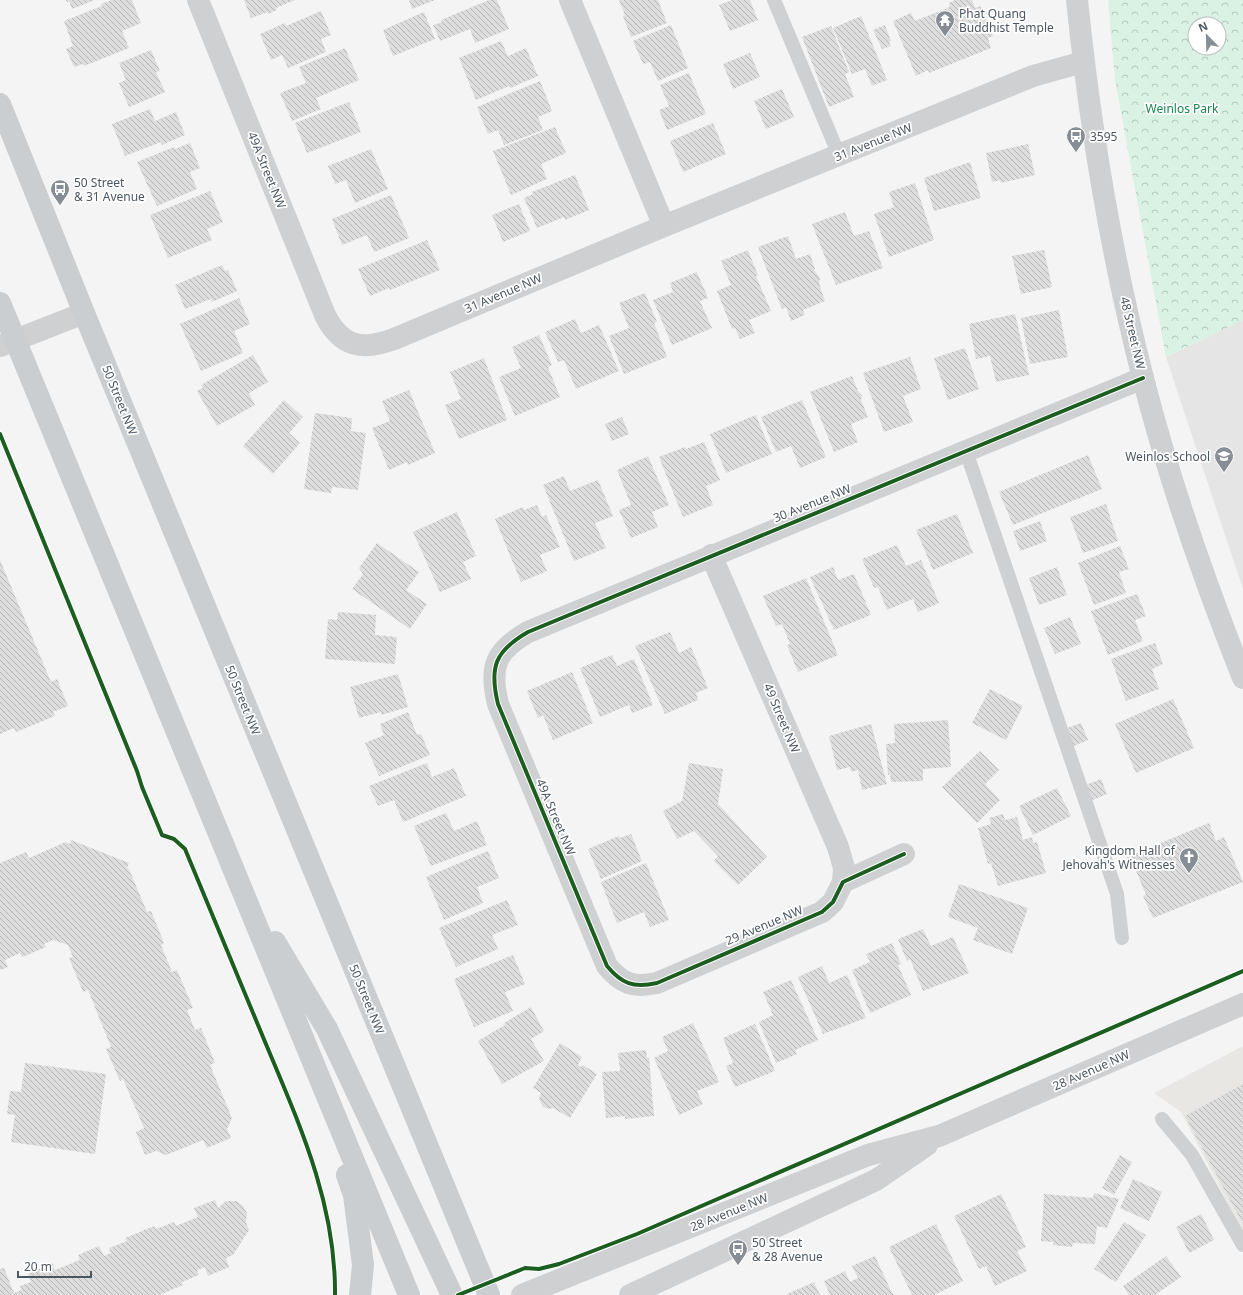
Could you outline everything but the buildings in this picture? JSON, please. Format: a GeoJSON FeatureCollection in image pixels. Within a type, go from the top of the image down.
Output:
{"type":"FeatureCollection","features":[{"type":"Feature","properties":{"kind":"main road","name":"50 Street NW"},"geometry":{"type":"LineString","coordinates":[[0,104],[84,313],[489,1295]]}},
{"type":"Feature","properties":{"kind":"main road"},"geometry":{"type":"LineString","coordinates":[[0,303],[8,343],[240,885],[409,1295]]}},
{"type":"Feature","properties":{"kind":"main road"},"geometry":{"type":"LineString","coordinates":[[240,885],[327,1029],[452,1295]]}},
{"type":"Feature","properties":{"kind":"main road"},"geometry":{"type":"LineString","coordinates":[[315,1069],[354,1195],[363,1266],[360,1295]]}},
{"type":"Feature","properties":{"kind":"street","name":"49A Street NW"},"geometry":{"type":"LineString","coordinates":[[198,0],[325,315],[330,325],[340,337]]}},
{"type":"Feature","properties":{"kind":"street"},"geometry":{"type":"LineString","coordinates":[[570,0],[664,226]]}},
{"type":"Feature","properties":{"kind":"street","name":"48 Street NW"},"geometry":{"type":"LineString","coordinates":[[1077,0],[1083,62],[1110,227],[1143,378],[1185,519],[1243,678]]}},
{"type":"Feature","properties":{"kind":"street","name":"31 Avenue NW"},"geometry":{"type":"LineString","coordinates":[[340,337],[350,343],[378,345],[664,226],[1045,72],[1083,62]]}},
{"type":"Feature","properties":{"kind":"street"},"geometry":{"type":"LineString","coordinates":[[8,343],[84,313]]}},
{"type":"Feature","properties":{"kind":"street","name":"30 Avenue NW"},"geometry":{"type":"LineString","coordinates":[[497,659],[505,647],[528,632],[1143,378]]}},
{"type":"Feature","properties":{"kind":"street","name":"49 Street NW"},"geometry":{"type":"LineString","coordinates":[[712,555],[838,847],[844,868],[843,882]]}},
{"type":"Feature","properties":{"kind":"street","name":"49A Street NW"},"geometry":{"type":"LineString","coordinates":[[497,659],[494,673],[494,687],[498,704],[607,966],[618,978]]}},
{"type":"Feature","properties":{"kind":"street"},"geometry":{"type":"LineString","coordinates":[[843,882],[904,854]]}},
{"type":"Feature","properties":{"kind":"street","name":"29 Avenue NW"},"geometry":{"type":"LineString","coordinates":[[618,978],[631,984],[646,985],[657,983],[822,912],[833,902],[843,882]]}},
{"type":"Feature","properties":{"kind":"street","name":"28 Avenue NW"},"geometry":{"type":"LineString","coordinates":[[522,1295],[868,1155],[939,1136],[1243,1004]]}},
{"type":"Feature","properties":{"kind":"street","name":"28 Avenue NW"},"geometry":{"type":"LineString","coordinates":[[630,1295],[876,1180],[939,1136]]}},
{"type":"Feature","properties":{"kind":"lane"},"geometry":{"type":"LineString","coordinates":[[774,0],[839,156]]}},
{"type":"Feature","properties":{"kind":"lane"},"geometry":{"type":"LineString","coordinates":[[966,451],[1117,894],[1122,938]]}},
{"type":"Feature","properties":{"kind":"lane"},"geometry":{"type":"LineString","coordinates":[[1162,1119],[1192,1155],[1243,1245]]}},
{"type":"Feature","properties":{"kind":"shaded area","name":"Weinlos School"},"geometry":{"type":"Polygon","coordinates":[[[1243,320],[1243,589],[1166,357],[1243,320]]]}},
{"type":"Feature","properties":{"kind":"shaded area"},"geometry":{"type":"Polygon","coordinates":[[[1243,1046],[1243,1233],[1181,1112],[1154,1093],[1243,1046]]]}},
{"type":"Feature","properties":{"kind":"green space","name":"Weinlos Park"},"geometry":{"type":"Polygon","coordinates":[[[1108,0],[1243,0],[1243,320],[1166,357],[1115,80],[1108,0]]]}},
{"type":"Feature","properties":{"kind":"cycle path"},"geometry":{"type":"LineString","coordinates":[[904,854],[843,882],[833,902],[822,912],[657,983],[635,985],[623,981],[607,966],[498,704],[494,680],[497,661],[508,646],[528,632],[1143,378]]}},
{"type":"Feature","properties":{"kind":"cycle path"},"geometry":{"type":"LineString","coordinates":[[0,434],[162,835],[174,839],[185,849],[289,1100],[322,1195],[334,1261],[335,1295]]}},
{"type":"Feature","properties":{"kind":"cycle path"},"geometry":{"type":"LineString","coordinates":[[458,1295],[525,1268],[539,1269],[559,1264],[637,1234],[1243,971]]}},
{"type":"Feature","properties":{"kind":"place","name":"Phat Quang Buddhist Temple"},"geometry":{"type":"Point","coordinates":[945,37]}},
{"type":"Feature","properties":{"kind":"place","name":"3595"},"geometry":{"type":"Point","coordinates":[1076,153]}},
{"type":"Feature","properties":{"kind":"place","name":"50 Street & 31 Avenue"},"geometry":{"type":"Point","coordinates":[60,206]}},
{"type":"Feature","properties":{"kind":"place","name":"Weinlos School"},"geometry":{"type":"Point","coordinates":[1224,473]}},
{"type":"Feature","properties":{"kind":"place","name":"Kingdom Hall of Jehovah's Witnesses"},"geometry":{"type":"Point","coordinates":[1189,874]}},
{"type":"Feature","properties":{"kind":"place","name":"50 Street & 28 Avenue"},"geometry":{"type":"Point","coordinates":[738,1266]}}]}
